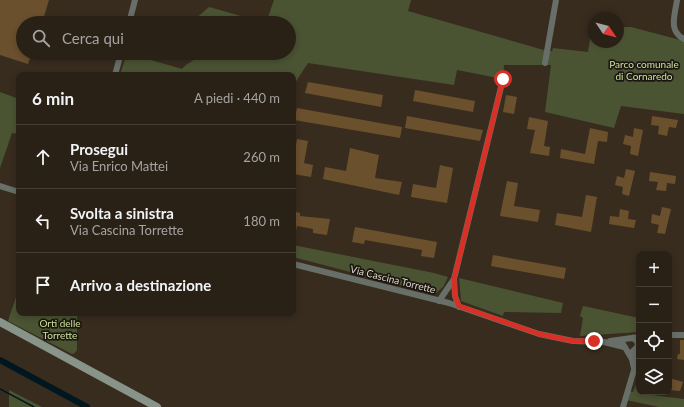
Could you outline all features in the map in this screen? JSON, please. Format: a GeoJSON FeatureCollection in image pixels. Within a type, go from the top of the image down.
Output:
{"type":"FeatureCollection","features":[{"type":"Feature","properties":{"kind":"main road"},"geometry":{"type":"LineString","coordinates":[[0,322],[157,407]]}},
{"type":"Feature","properties":{"kind":"street"},"geometry":{"type":"LineString","coordinates":[[131,16],[135,0]]}},
{"type":"Feature","properties":{"kind":"street"},"geometry":{"type":"LineString","coordinates":[[545,62],[556,0]]}},
{"type":"Feature","properties":{"kind":"street"},"geometry":{"type":"LineString","coordinates":[[677,0],[673,26],[676,34],[684,39]]}},
{"type":"Feature","properties":{"kind":"street"},"geometry":{"type":"LineString","coordinates":[[116,72],[118,60]]}},
{"type":"Feature","properties":{"kind":"street"},"geometry":{"type":"LineString","coordinates":[[459,306],[455,296],[454,279],[503,79]]}},
{"type":"Feature","properties":{"kind":"street"},"geometry":{"type":"LineString","coordinates":[[0,186],[16,191]]}},
{"type":"Feature","properties":{"kind":"street","name":"Via Cascina Torrette"},"geometry":{"type":"LineString","coordinates":[[296,265],[459,306],[539,334],[573,341],[604,342],[626,339],[636,340]]}},
{"type":"Feature","properties":{"kind":"street"},"geometry":{"type":"LineString","coordinates":[[439,301],[454,279]]}},
{"type":"Feature","properties":{"kind":"street"},"geometry":{"type":"LineString","coordinates":[[672,335],[684,335]]}},
{"type":"Feature","properties":{"kind":"street"},"geometry":{"type":"LineString","coordinates":[[626,339],[625,349],[632,359],[634,369]]}},
{"type":"Feature","properties":{"kind":"street","name":"Via Cascina Torrette"},"geometry":{"type":"LineString","coordinates":[[604,342],[625,349]]}},
{"type":"Feature","properties":{"kind":"street"},"geometry":{"type":"LineString","coordinates":[[625,349],[636,350]]}},
{"type":"Feature","properties":{"kind":"street"},"geometry":{"type":"LineString","coordinates":[[623,407],[636,359]]}},
{"type":"Feature","properties":{"kind":"green space","name":"Parco comunale di Cornaredo"},"geometry":{"type":"Polygon","coordinates":[[[274,0],[411,0],[408,11],[547,51],[552,51],[553,48],[588,52],[589,48],[624,48],[624,27],[631,27],[684,41],[684,114],[621,106],[614,128],[545,112],[551,65],[504,65],[503,79],[457,70],[454,85],[308,63],[296,81],[296,72],[121,72],[125,60],[151,60],[182,69],[193,60],[296,60],[296,16],[268,16],[274,0]]]}},
{"type":"Feature","properties":{"kind":"green space"},"geometry":{"type":"Polygon","coordinates":[[[209,7],[241,16],[199,16],[209,7]]]}},
{"type":"Feature","properties":{"kind":"green space"},"geometry":{"type":"Polygon","coordinates":[[[0,92],[16,98],[16,134],[12,133],[0,168],[0,92]]]}},
{"type":"Feature","properties":{"kind":"green space"},"geometry":{"type":"Polygon","coordinates":[[[296,246],[448,277],[443,287],[435,294],[296,258],[296,246]]]}},
{"type":"Feature","properties":{"kind":"green space"},"geometry":{"type":"Polygon","coordinates":[[[459,278],[563,303],[561,313],[504,312],[503,316],[461,301],[459,278]]]}},
{"type":"Feature","properties":{"kind":"green space","name":"Orti delle Torrette"},"geometry":{"type":"Polygon","coordinates":[[[16,297],[16,316],[77,316],[77,350],[72,354],[8,321],[16,297]]]}},
{"type":"Feature","properties":{"kind":"green space"},"geometry":{"type":"Polygon","coordinates":[[[583,306],[636,317],[636,332],[580,336],[583,318],[580,316],[583,306]]]}},
{"type":"Feature","properties":{"kind":"green space"},"geometry":{"type":"Polygon","coordinates":[[[636,384],[636,395],[652,395],[684,399],[684,407],[659,407],[626,400],[629,391],[633,392],[636,384]]]}},
{"type":"Feature","properties":{"kind":"green space"},"geometry":{"type":"Polygon","coordinates":[[[9,390],[42,407],[9,407],[9,390]]]}},
{"type":"Feature","properties":{"kind":"building"},"geometry":{"type":"Polygon","coordinates":[[[0,0],[49,0],[44,16],[16,16],[16,60],[29,60],[28,64],[0,55],[0,0]]]}},
{"type":"Feature","properties":{"kind":"building"},"geometry":{"type":"Polygon","coordinates":[[[308,82],[383,95],[381,107],[305,93],[308,82]]]}},
{"type":"Feature","properties":{"kind":"building"},"geometry":{"type":"Polygon","coordinates":[[[415,90],[475,101],[473,112],[413,101],[415,90]]]}},
{"type":"Feature","properties":{"kind":"building"},"geometry":{"type":"Polygon","coordinates":[[[506,95],[517,97],[514,114],[503,112],[506,95]]]}},
{"type":"Feature","properties":{"kind":"building"},"geometry":{"type":"Polygon","coordinates":[[[297,108],[402,127],[400,138],[296,120],[297,108]]]}},
{"type":"Feature","properties":{"kind":"building"},"geometry":{"type":"Polygon","coordinates":[[[407,116],[483,130],[480,141],[405,128],[407,116]]]}},
{"type":"Feature","properties":{"kind":"building"},"geometry":{"type":"Polygon","coordinates":[[[652,116],[678,120],[676,128],[669,127],[667,136],[658,134],[659,126],[651,125],[652,116]]]}},
{"type":"Feature","properties":{"kind":"building"},"geometry":{"type":"Polygon","coordinates":[[[529,117],[548,121],[544,146],[550,147],[549,156],[530,153],[535,130],[527,129],[529,117]]]}},
{"type":"Feature","properties":{"kind":"building"},"geometry":{"type":"Polygon","coordinates":[[[590,128],[608,132],[607,142],[598,141],[594,164],[560,158],[561,149],[585,154],[590,128]]]}},
{"type":"Feature","properties":{"kind":"building"},"geometry":{"type":"Polygon","coordinates":[[[634,128],[643,130],[638,156],[630,154],[631,146],[623,144],[625,135],[633,137],[634,128]]]}},
{"type":"Feature","properties":{"kind":"building"},"geometry":{"type":"Polygon","coordinates":[[[297,139],[308,141],[304,163],[313,165],[311,177],[296,174],[297,139]]]}},
{"type":"Feature","properties":{"kind":"building"},"geometry":{"type":"Polygon","coordinates":[[[350,148],[379,155],[375,178],[402,182],[399,195],[323,179],[325,167],[346,171],[350,148]]]}},
{"type":"Feature","properties":{"kind":"building"},"geometry":{"type":"Polygon","coordinates":[[[440,165],[453,168],[447,203],[411,197],[413,184],[436,188],[440,165]]]}},
{"type":"Feature","properties":{"kind":"building"},"geometry":{"type":"Polygon","coordinates":[[[626,169],[635,171],[629,196],[622,194],[623,187],[615,185],[617,176],[624,178],[626,169]]]}},
{"type":"Feature","properties":{"kind":"building"},"geometry":{"type":"Polygon","coordinates":[[[650,172],[676,176],[675,184],[667,183],[666,191],[656,190],[658,182],[649,181],[650,172]]]}},
{"type":"Feature","properties":{"kind":"building"},"geometry":{"type":"Polygon","coordinates":[[[507,181],[518,183],[514,206],[540,210],[538,222],[500,216],[507,181]]]}},
{"type":"Feature","properties":{"kind":"building"},"geometry":{"type":"Polygon","coordinates":[[[586,195],[597,197],[591,232],[555,225],[557,213],[582,217],[586,195]]]}},
{"type":"Feature","properties":{"kind":"building"},"geometry":{"type":"Polygon","coordinates":[[[662,207],[671,209],[665,234],[657,233],[659,225],[651,223],[652,214],[660,216],[662,207]]]}},
{"type":"Feature","properties":{"kind":"building"},"geometry":{"type":"Polygon","coordinates":[[[620,209],[629,211],[628,219],[636,220],[634,228],[609,224],[610,216],[619,217],[620,209]]]}},
{"type":"Feature","properties":{"kind":"building"},"geometry":{"type":"Polygon","coordinates":[[[296,212],[300,213],[300,216],[330,219],[327,235],[313,233],[313,229],[297,226],[296,231],[296,212]]]}},
{"type":"Feature","properties":{"kind":"building"},"geometry":{"type":"Polygon","coordinates":[[[355,227],[437,242],[434,258],[421,256],[422,250],[365,240],[364,244],[352,242],[355,227]]]}},
{"type":"Feature","properties":{"kind":"building"},"geometry":{"type":"Polygon","coordinates":[[[493,255],[566,268],[564,279],[491,266],[493,255]]]}},
{"type":"Feature","properties":{"kind":"building"},"geometry":{"type":"Polygon","coordinates":[[[680,340],[684,340],[684,360],[677,359],[678,354],[680,354],[680,340]]]}},
{"type":"Feature","properties":{"kind":"building"},"geometry":{"type":"Polygon","coordinates":[[[672,379],[683,382],[680,391],[672,390],[672,379]]]}},
{"type":"Feature","properties":{"kind":"waterway"},"geometry":{"type":"LineString","coordinates":[[0,360],[87,407]]}},
{"type":"Feature","properties":{"kind":"waterway"},"geometry":{"type":"LineString","coordinates":[[0,389],[34,407]]}},
{"type":"Feature","properties":{"kind":"route"},"geometry":{"type":"LineString","coordinates":[[503,79],[454,279],[455,296],[459,306],[521,329],[573,341],[594,341]]}}]}
